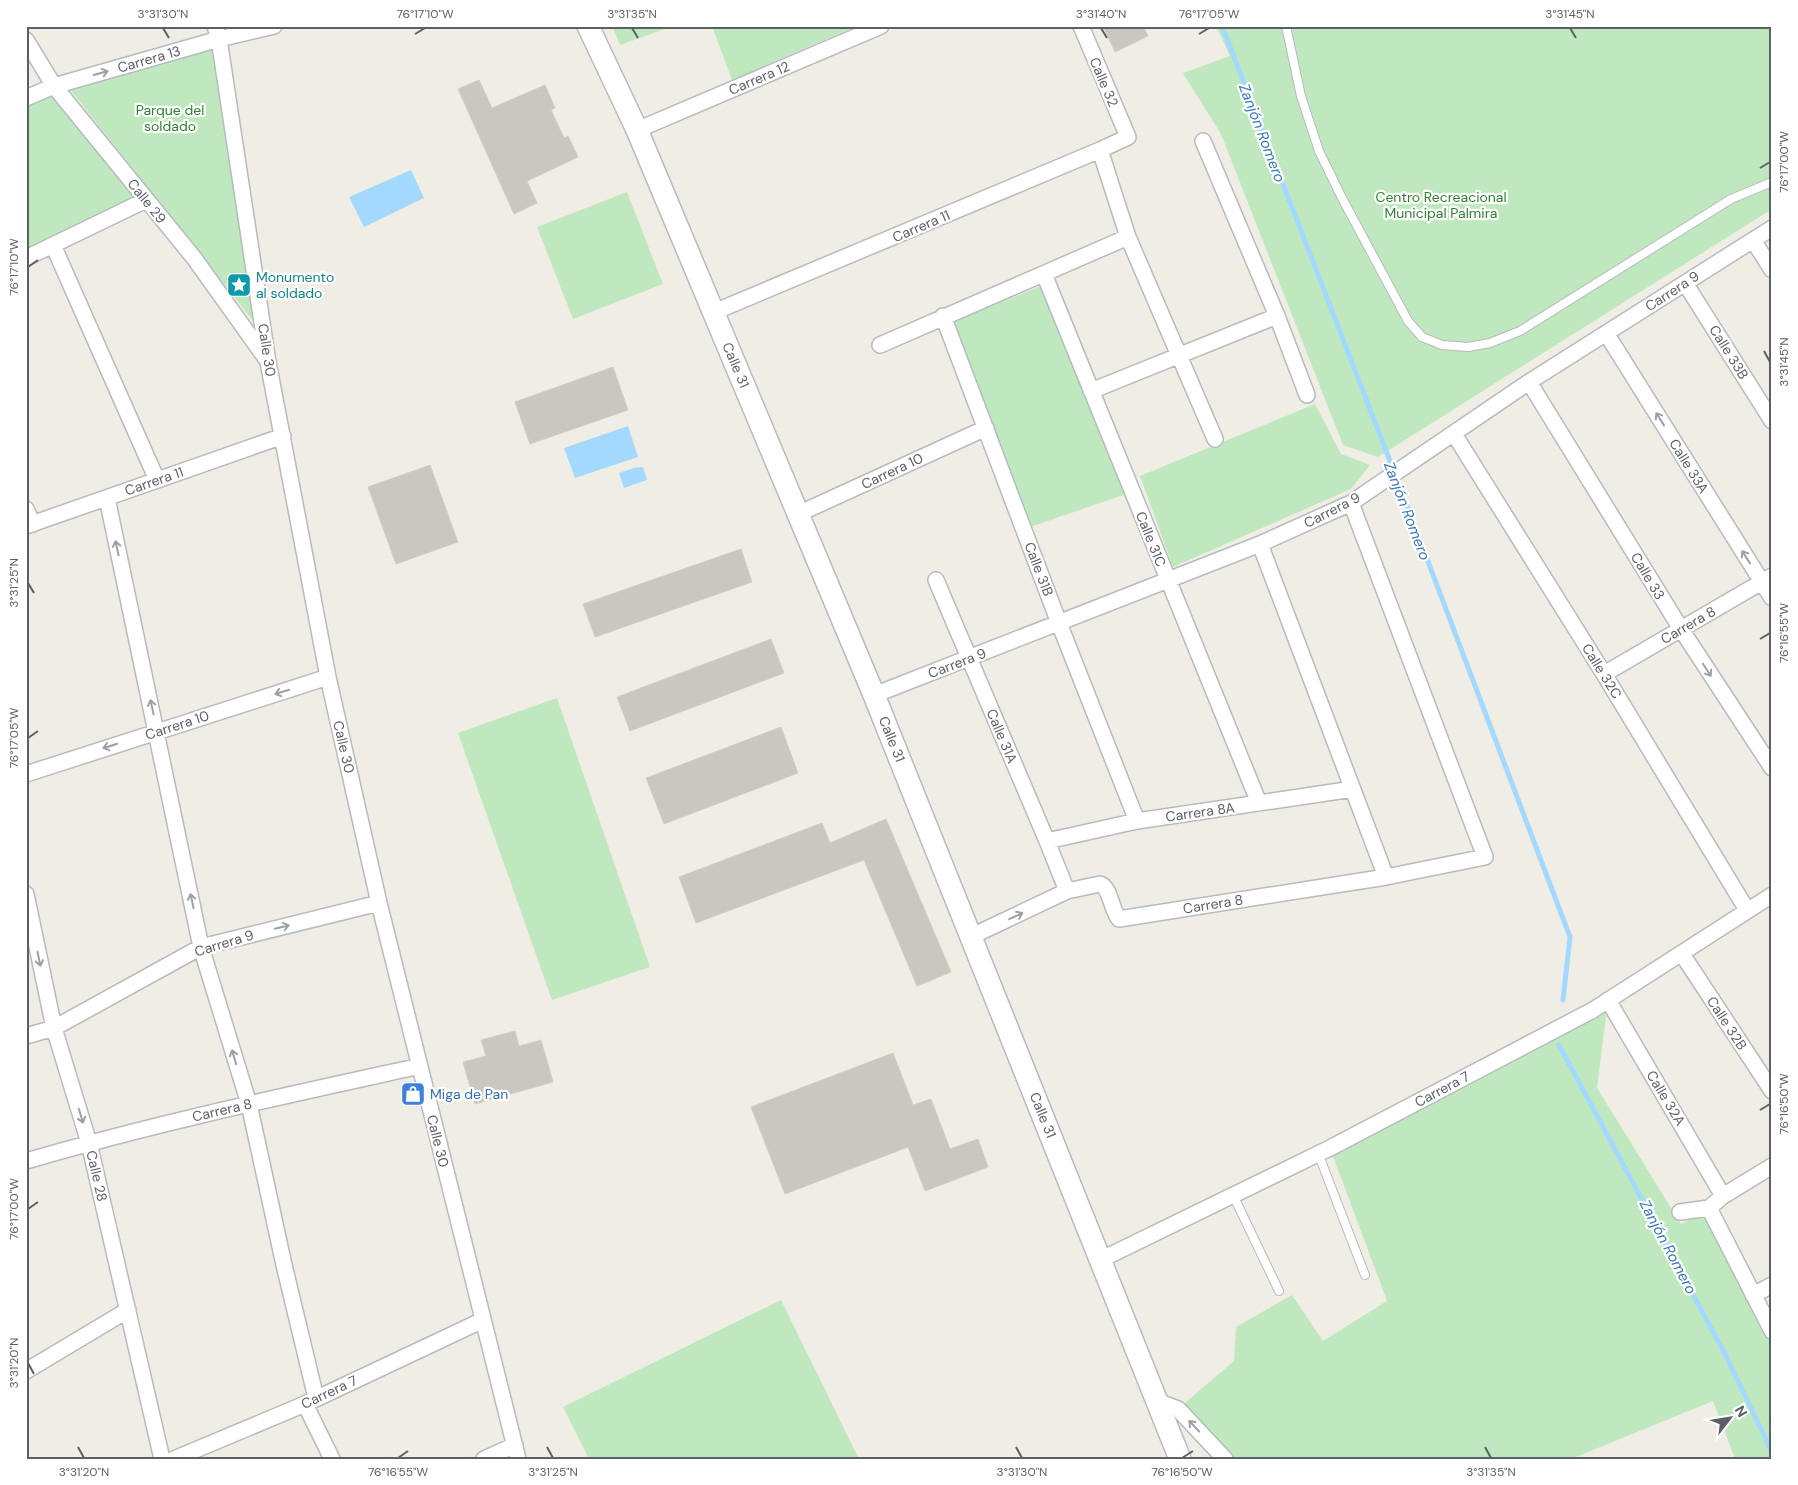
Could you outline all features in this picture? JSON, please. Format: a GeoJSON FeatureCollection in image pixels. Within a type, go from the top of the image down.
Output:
{"type":"FeatureCollection","features":[{"type":"Feature","properties":{"kind":"main road","name":"Calle 31"},"geometry":{"type":"LineString","coordinates":[[588,26],[637,130],[874,695],[1180,1459]]}},
{"type":"Feature","properties":{"kind":"street","name":"Carrera 13"},"geometry":{"type":"LineString","coordinates":[[26,98],[54,86],[217,33],[274,26]]}},
{"type":"Feature","properties":{"kind":"street","name":"Carrera 12"},"geometry":{"type":"LineString","coordinates":[[637,130],[880,26]]}},
{"type":"Feature","properties":{"kind":"street","name":"Calle 32"},"geometry":{"type":"LineString","coordinates":[[1081,26],[1128,138]]}},
{"type":"Feature","properties":{"kind":"street","name":"Calle 30"},"geometry":{"type":"LineString","coordinates":[[217,33],[268,362],[328,677],[379,903],[516,1452]]}},
{"type":"Feature","properties":{"kind":"street","name":"Calle 29"},"geometry":{"type":"LineString","coordinates":[[26,40],[54,86],[194,258],[268,362]]}},
{"type":"Feature","properties":{"kind":"street","name":"Carrera 11"},"geometry":{"type":"LineString","coordinates":[[714,312],[1128,138]]}},
{"type":"Feature","properties":{"kind":"street"},"geometry":{"type":"LineString","coordinates":[[1203,141],[1277,316],[1307,395]]}},
{"type":"Feature","properties":{"kind":"street"},"geometry":{"type":"LineString","coordinates":[[1100,150],[1128,237],[1214,439]]}},
{"type":"Feature","properties":{"kind":"street"},"geometry":{"type":"LineString","coordinates":[[26,258],[146,200]]}},
{"type":"Feature","properties":{"kind":"street","name":"Carrera 9"},"geometry":{"type":"LineString","coordinates":[[874,695],[1260,544],[1351,503],[1406,464],[1530,382],[1772,228]]}},
{"type":"Feature","properties":{"kind":"street"},"geometry":{"type":"LineString","coordinates":[[880,345],[1128,237]]}},
{"type":"Feature","properties":{"kind":"street"},"geometry":{"type":"LineString","coordinates":[[1753,240],[1772,270]]}},
{"type":"Feature","properties":{"kind":"street"},"geometry":{"type":"LineString","coordinates":[[53,245],[157,480]]}},
{"type":"Feature","properties":{"kind":"street","name":"Calle 31C"},"geometry":{"type":"LineString","coordinates":[[1044,274],[1259,803]]}},
{"type":"Feature","properties":{"kind":"street","name":"Calle 33B"},"geometry":{"type":"LineString","coordinates":[[1686,283],[1772,421]]}},
{"type":"Feature","properties":{"kind":"street","name":"Calle 31B"},"geometry":{"type":"LineString","coordinates":[[943,316],[1059,623],[1137,821]]}},
{"type":"Feature","properties":{"kind":"street"},"geometry":{"type":"LineString","coordinates":[[1091,391],[1277,316]]}},
{"type":"Feature","properties":{"kind":"street","name":"Calle 33A"},"geometry":{"type":"LineString","coordinates":[[1606,333],[1767,579],[1772,598]]}},
{"type":"Feature","properties":{"kind":"street","name":"Calle 33"},"geometry":{"type":"LineString","coordinates":[[1530,382],[1681,629],[1772,768]]}},
{"type":"Feature","properties":{"kind":"street","name":"Carrera 10"},"geometry":{"type":"LineString","coordinates":[[798,514],[986,428]]}},
{"type":"Feature","properties":{"kind":"street","name":"Calle 32C"},"geometry":{"type":"LineString","coordinates":[[1454,434],[1604,674],[1747,910]]}},
{"type":"Feature","properties":{"kind":"street","name":"Carrera 11"},"geometry":{"type":"LineString","coordinates":[[30,525],[282,436]]}},
{"type":"Feature","properties":{"kind":"street"},"geometry":{"type":"LineString","coordinates":[[106,498],[157,731],[201,947],[248,1104],[284,1265],[310,1401],[332,1459]]}},
{"type":"Feature","properties":{"kind":"street","name":"Carrera 8"},"geometry":{"type":"LineString","coordinates":[[972,936],[1067,892],[1100,884],[1103,885],[1119,919],[1386,877],[1485,857],[1351,503]]}},
{"type":"Feature","properties":{"kind":"street"},"geometry":{"type":"LineString","coordinates":[[26,510],[30,525]]}},
{"type":"Feature","properties":{"kind":"street"},"geometry":{"type":"LineString","coordinates":[[1260,544],[1386,877]]}},
{"type":"Feature","properties":{"kind":"street","name":"Carrera 8"},"geometry":{"type":"LineString","coordinates":[[1604,674],[1767,579]]}},
{"type":"Feature","properties":{"kind":"street","name":"Calle 31A"},"geometry":{"type":"LineString","coordinates":[[936,580],[1067,892]]}},
{"type":"Feature","properties":{"kind":"street","name":"Carrera 10"},"geometry":{"type":"LineString","coordinates":[[26,774],[328,677]]}},
{"type":"Feature","properties":{"kind":"street","name":"Carrera 8A"},"geometry":{"type":"LineString","coordinates":[[1047,841],[1137,821],[1353,789]]}},
{"type":"Feature","properties":{"kind":"street","name":"Calle 28"},"geometry":{"type":"LineString","coordinates":[[26,894],[54,1028],[89,1142],[162,1459]]}},
{"type":"Feature","properties":{"kind":"street","name":"Carrera 7"},"geometry":{"type":"LineString","coordinates":[[1100,1260],[1318,1154],[1593,1010],[1682,954],[1747,910],[1771,898]]}},
{"type":"Feature","properties":{"kind":"street","name":"Carrera 9"},"geometry":{"type":"LineString","coordinates":[[26,1036],[54,1028],[201,947],[379,903]]}},
{"type":"Feature","properties":{"kind":"street","name":"Calle 32B"},"geometry":{"type":"LineString","coordinates":[[1682,954],[1772,1091]]}},
{"type":"Feature","properties":{"kind":"street","name":"Calle 32A"},"geometry":{"type":"LineString","coordinates":[[1608,1000],[1723,1196]]}},
{"type":"Feature","properties":{"kind":"street","name":"Carrera 8"},"geometry":{"type":"LineString","coordinates":[[26,1161],[89,1142],[420,1066]]}},
{"type":"Feature","properties":{"kind":"street"},"geometry":{"type":"LineString","coordinates":[[1680,1212],[1709,1208],[1723,1196],[1772,1166]]}},
{"type":"Feature","properties":{"kind":"street"},"geometry":{"type":"LineString","coordinates":[[1709,1208],[1772,1332]]}},
{"type":"Feature","properties":{"kind":"street"},"geometry":{"type":"LineString","coordinates":[[1753,1295],[1772,1285]]}},
{"type":"Feature","properties":{"kind":"street"},"geometry":{"type":"LineString","coordinates":[[26,1372],[128,1310]]}},
{"type":"Feature","properties":{"kind":"street","name":"Carrera 7"},"geometry":{"type":"LineString","coordinates":[[174,1459],[310,1401],[483,1320]]}},
{"type":"Feature","properties":{"kind":"street"},"geometry":{"type":"LineString","coordinates":[[1157,1401],[1178,1409],[1225,1459]]}},
{"type":"Feature","properties":{"kind":"street"},"geometry":{"type":"LineString","coordinates":[[484,1459],[516,1452]]}},
{"type":"Feature","properties":{"kind":"lane"},"geometry":{"type":"LineString","coordinates":[[1286,26],[1301,96],[1325,164],[1408,321],[1422,337],[1442,345],[1468,347],[1490,344],[1520,331],[1731,199],[1772,182]]}},
{"type":"Feature","properties":{"kind":"lane"},"geometry":{"type":"LineString","coordinates":[[1318,1154],[1365,1275]]}},
{"type":"Feature","properties":{"kind":"lane"},"geometry":{"type":"LineString","coordinates":[[1233,1195],[1279,1291]]}},
{"type":"Feature","properties":{"kind":"green space"},"geometry":{"type":"Polygon","coordinates":[[[612,26],[673,26],[620,45],[612,26]]]}},
{"type":"Feature","properties":{"kind":"green space"},"geometry":{"type":"Polygon","coordinates":[[[712,26],[857,26],[732,80],[712,26]]]}},
{"type":"Feature","properties":{"kind":"green space","name":"Centro Recreacional Municipal Palmira"},"geometry":{"type":"Polygon","coordinates":[[[1216,26],[1772,26],[1772,209],[1378,457],[1343,445],[1221,134],[1183,73],[1230,56],[1216,26]]]}},
{"type":"Feature","properties":{"kind":"green space","name":"Parque del soldado"},"geometry":{"type":"Polygon","coordinates":[[[219,39],[265,336],[65,83],[219,39]]]}},
{"type":"Feature","properties":{"kind":"green space"},"geometry":{"type":"Polygon","coordinates":[[[54,86],[146,200],[26,257],[26,98],[54,86]]]}},
{"type":"Feature","properties":{"kind":"green space"},"geometry":{"type":"Polygon","coordinates":[[[627,192],[663,284],[573,319],[537,227],[627,192]]]}},
{"type":"Feature","properties":{"kind":"green space"},"geometry":{"type":"Polygon","coordinates":[[[1041,286],[1126,494],[1030,527],[953,322],[1041,286]]]}},
{"type":"Feature","properties":{"kind":"green space"},"geometry":{"type":"Polygon","coordinates":[[[1315,404],[1341,454],[1370,465],[1351,489],[1173,567],[1140,476],[1315,404]]]}},
{"type":"Feature","properties":{"kind":"green space"},"geometry":{"type":"Polygon","coordinates":[[[557,698],[650,967],[552,1000],[458,733],[557,698]]]}},
{"type":"Feature","properties":{"kind":"green space"},"geometry":{"type":"Polygon","coordinates":[[[1608,1000],[1597,1088],[1681,1224],[1709,1208],[1772,1331],[1772,1459],[1735,1459],[1713,1401],[1571,1459],[1225,1459],[1178,1409],[1234,1361],[1236,1327],[1292,1295],[1323,1341],[1387,1301],[1330,1148],[1608,1000]]]}},
{"type":"Feature","properties":{"kind":"green space"},"geometry":{"type":"Polygon","coordinates":[[[781,1300],[859,1459],[589,1459],[563,1407],[781,1300]]]}},
{"type":"Feature","properties":{"kind":"water"},"geometry":{"type":"Polygon","coordinates":[[[411,170],[424,198],[364,227],[349,197],[411,170]]]}},
{"type":"Feature","properties":{"kind":"water"},"geometry":{"type":"Polygon","coordinates":[[[628,426],[638,457],[575,478],[564,448],[628,426]]]}},
{"type":"Feature","properties":{"kind":"water"},"geometry":{"type":"Polygon","coordinates":[[[643,467],[647,480],[624,488],[619,473],[643,467]]]}},
{"type":"Feature","properties":{"kind":"building"},"geometry":{"type":"Polygon","coordinates":[[[1103,26],[1143,26],[1148,36],[1115,52],[1103,26]]]}},
{"type":"Feature","properties":{"kind":"building"},"geometry":{"type":"Polygon","coordinates":[[[479,80],[492,108],[545,85],[555,108],[551,110],[564,138],[568,136],[578,157],[527,181],[537,203],[514,214],[458,89],[479,80]]]}},
{"type":"Feature","properties":{"kind":"building"},"geometry":{"type":"Polygon","coordinates":[[[613,367],[628,410],[530,444],[515,402],[613,367]]]}},
{"type":"Feature","properties":{"kind":"building"},"geometry":{"type":"Polygon","coordinates":[[[430,465],[458,542],[396,564],[368,487],[430,465]]]}},
{"type":"Feature","properties":{"kind":"building"},"geometry":{"type":"Polygon","coordinates":[[[741,549],[752,582],[595,637],[583,604],[741,549]]]}},
{"type":"Feature","properties":{"kind":"building"},"geometry":{"type":"Polygon","coordinates":[[[771,639],[784,673],[630,731],[617,697],[771,639]]]}},
{"type":"Feature","properties":{"kind":"building"},"geometry":{"type":"Polygon","coordinates":[[[781,727],[798,773],[664,824],[646,778],[781,727]]]}},
{"type":"Feature","properties":{"kind":"building"},"geometry":{"type":"Polygon","coordinates":[[[886,819],[951,972],[917,986],[864,860],[696,923],[679,877],[822,823],[830,843],[886,819]]]}},
{"type":"Feature","properties":{"kind":"building"},"geometry":{"type":"Polygon","coordinates":[[[515,1031],[519,1046],[541,1040],[553,1082],[475,1104],[463,1062],[486,1056],[481,1040],[515,1031]]]}},
{"type":"Feature","properties":{"kind":"building"},"geometry":{"type":"Polygon","coordinates":[[[893,1053],[913,1105],[931,1099],[950,1149],[978,1139],[988,1167],[925,1191],[908,1147],[785,1194],[751,1107],[893,1053]]]}},
{"type":"Feature","properties":{"kind":"waterway","name":"Zanjón Romero"},"geometry":{"type":"LineString","coordinates":[[1222,26],[1390,461],[1570,937],[1563,1000]]}},
{"type":"Feature","properties":{"kind":"waterway","name":"Zanjón Romero"},"geometry":{"type":"LineString","coordinates":[[1559,1045],[1726,1356],[1772,1452]]}},
{"type":"Feature","properties":{"kind":"place","name":"Monumento al soldado"},"geometry":{"type":"Point","coordinates":[239,285]}},
{"type":"Feature","properties":{"kind":"place","name":"Miga de Pan"},"geometry":{"type":"Point","coordinates":[413,1094]}}]}
